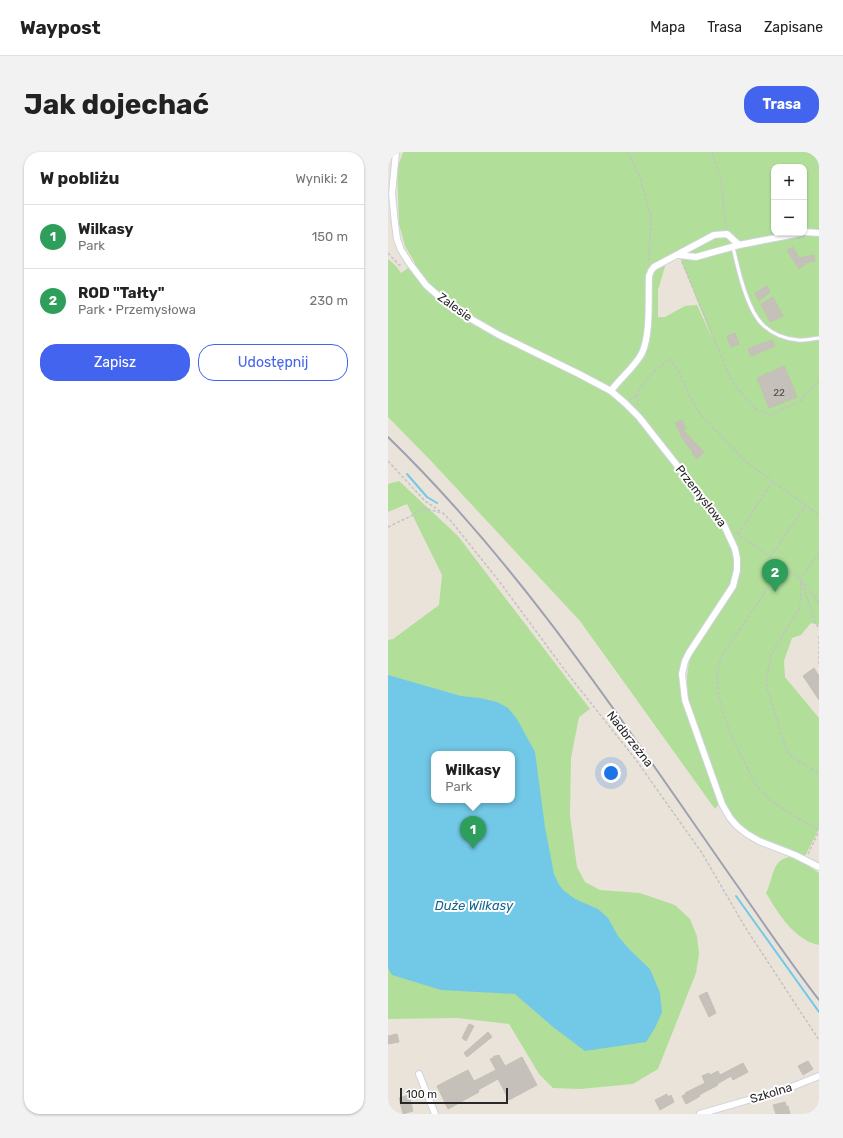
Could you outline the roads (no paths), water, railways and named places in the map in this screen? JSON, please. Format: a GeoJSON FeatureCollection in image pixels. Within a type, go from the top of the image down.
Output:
{"type":"FeatureCollection","features":[{"type":"Feature","properties":{"kind":"street","name":"Zalesie"},"geometry":{"type":"LineString","coordinates":[[396,152],[392,194],[397,238],[401,250],[426,285],[452,308],[499,335],[611,391]]}},
{"type":"Feature","properties":{"kind":"street"},"geometry":{"type":"LineString","coordinates":[[807,232],[819,233]]}},
{"type":"Feature","properties":{"kind":"street"},"geometry":{"type":"LineString","coordinates":[[611,391],[639,358],[644,348],[647,334],[649,276],[654,267],[714,235],[727,234],[736,246]]}},
{"type":"Feature","properties":{"kind":"street"},"geometry":{"type":"LineString","coordinates":[[679,255],[696,257],[736,246],[786,236]]}},
{"type":"Feature","properties":{"kind":"street","name":"Przemysłowa"},"geometry":{"type":"LineString","coordinates":[[611,391],[638,417],[714,510],[730,535],[735,549],[737,559],[736,576],[733,586],[689,652],[682,674],[685,700],[722,804],[730,818],[737,826],[758,841],[806,860],[819,867]]}},
{"type":"Feature","properties":{"kind":"street"},"geometry":{"type":"LineString","coordinates":[[419,1074],[435,1114]]}},
{"type":"Feature","properties":{"kind":"street","name":"Szkolna"},"geometry":{"type":"LineString","coordinates":[[700,1114],[789,1088],[819,1076]]}},
{"type":"Feature","properties":{"kind":"lane"},"geometry":{"type":"LineString","coordinates":[[736,246],[738,268],[744,289],[755,315],[764,326],[780,336],[798,340],[819,338]]}},
{"type":"Feature","properties":{"kind":"water","name":"Duże Wilkasy"},"geometry":{"type":"Polygon","coordinates":[[[388,675],[461,696],[497,702],[508,708],[517,719],[535,752],[545,827],[554,874],[558,883],[563,890],[575,899],[598,909],[608,918],[618,936],[650,969],[660,993],[662,1012],[655,1028],[646,1042],[585,1051],[553,1027],[515,994],[441,990],[392,975],[388,968],[388,675]]]}},
{"type":"Feature","properties":{"kind":"waterway"},"geometry":{"type":"LineString","coordinates":[[407,474],[427,497],[437,503]]}},
{"type":"Feature","properties":{"kind":"waterway"},"geometry":{"type":"LineString","coordinates":[[736,896],[819,1012]]}},
{"type":"Feature","properties":{"kind":"railway"},"geometry":{"type":"LineString","coordinates":[[388,437],[437,487],[484,540],[571,650],[613,707],[797,971],[819,1000]]}},
{"type":"Feature","properties":{"kind":"place","name":"ROD \"Tałty\""},"geometry":{"type":"Point","coordinates":[775,592]}},
{"type":"Feature","properties":{"kind":"place","name":"Wilkasy"},"geometry":{"type":"Point","coordinates":[473,849]}}]}
